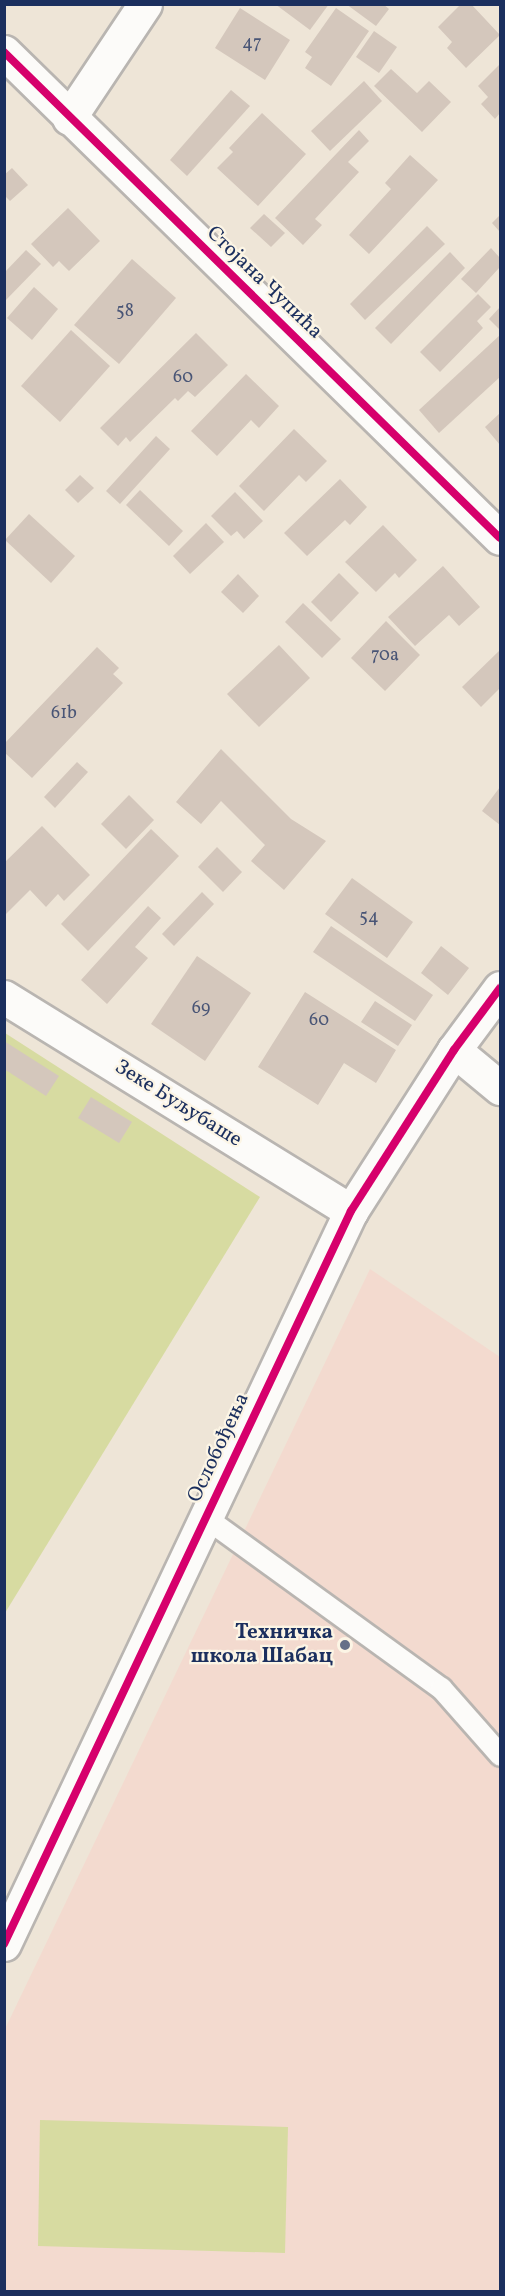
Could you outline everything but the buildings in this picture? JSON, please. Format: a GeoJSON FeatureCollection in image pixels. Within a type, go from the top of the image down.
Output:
{"type":"FeatureCollection","features":[{"type":"Feature","properties":{"kind":"street"},"geometry":{"type":"LineString","coordinates":[[69,118],[145,4]]}},
{"type":"Feature","properties":{"kind":"street","name":"Стојана Чупића"},"geometry":{"type":"LineString","coordinates":[[4,52],[501,538]]}},
{"type":"Feature","properties":{"kind":"street","name":"Ослобођења"},"geometry":{"type":"LineString","coordinates":[[4,1944],[351,1210],[454,1050],[501,988]]}},
{"type":"Feature","properties":{"kind":"street","name":"Зеке Буљубаше"},"geometry":{"type":"LineString","coordinates":[[4,996],[351,1210]]}},
{"type":"Feature","properties":{"kind":"street"},"geometry":{"type":"LineString","coordinates":[[454,1050],[501,1088]]}},
{"type":"Feature","properties":{"kind":"lane"},"geometry":{"type":"LineString","coordinates":[[206,1518],[441,1688],[501,1755]]}},
{"type":"Feature","properties":{"kind":"shaded area","name":"Техничка школа Шабац"},"geometry":{"type":"Polygon","coordinates":[[[370,1269],[500,1357],[500,2291],[5,2291],[4,2031],[370,1269]]]}},
{"type":"Feature","properties":{"kind":"green space"},"geometry":{"type":"Polygon","coordinates":[[[5,1033],[260,1197],[5,1613],[5,1033]]]}},
{"type":"Feature","properties":{"kind":"green space"},"geometry":{"type":"Polygon","coordinates":[[[40,2120],[288,2127],[285,2253],[38,2246],[40,2120]]]}},
{"type":"Feature","properties":{"kind":"cycle path"},"geometry":{"type":"LineString","coordinates":[[4,52],[500,538]]}},
{"type":"Feature","properties":{"kind":"cycle path"},"geometry":{"type":"LineString","coordinates":[[4,1944],[351,1211],[454,1050],[500,988]]}},
{"type":"Feature","properties":{"kind":"place","name":"Техничка школа Шабац"},"geometry":{"type":"Point","coordinates":[345,1645]}}]}
